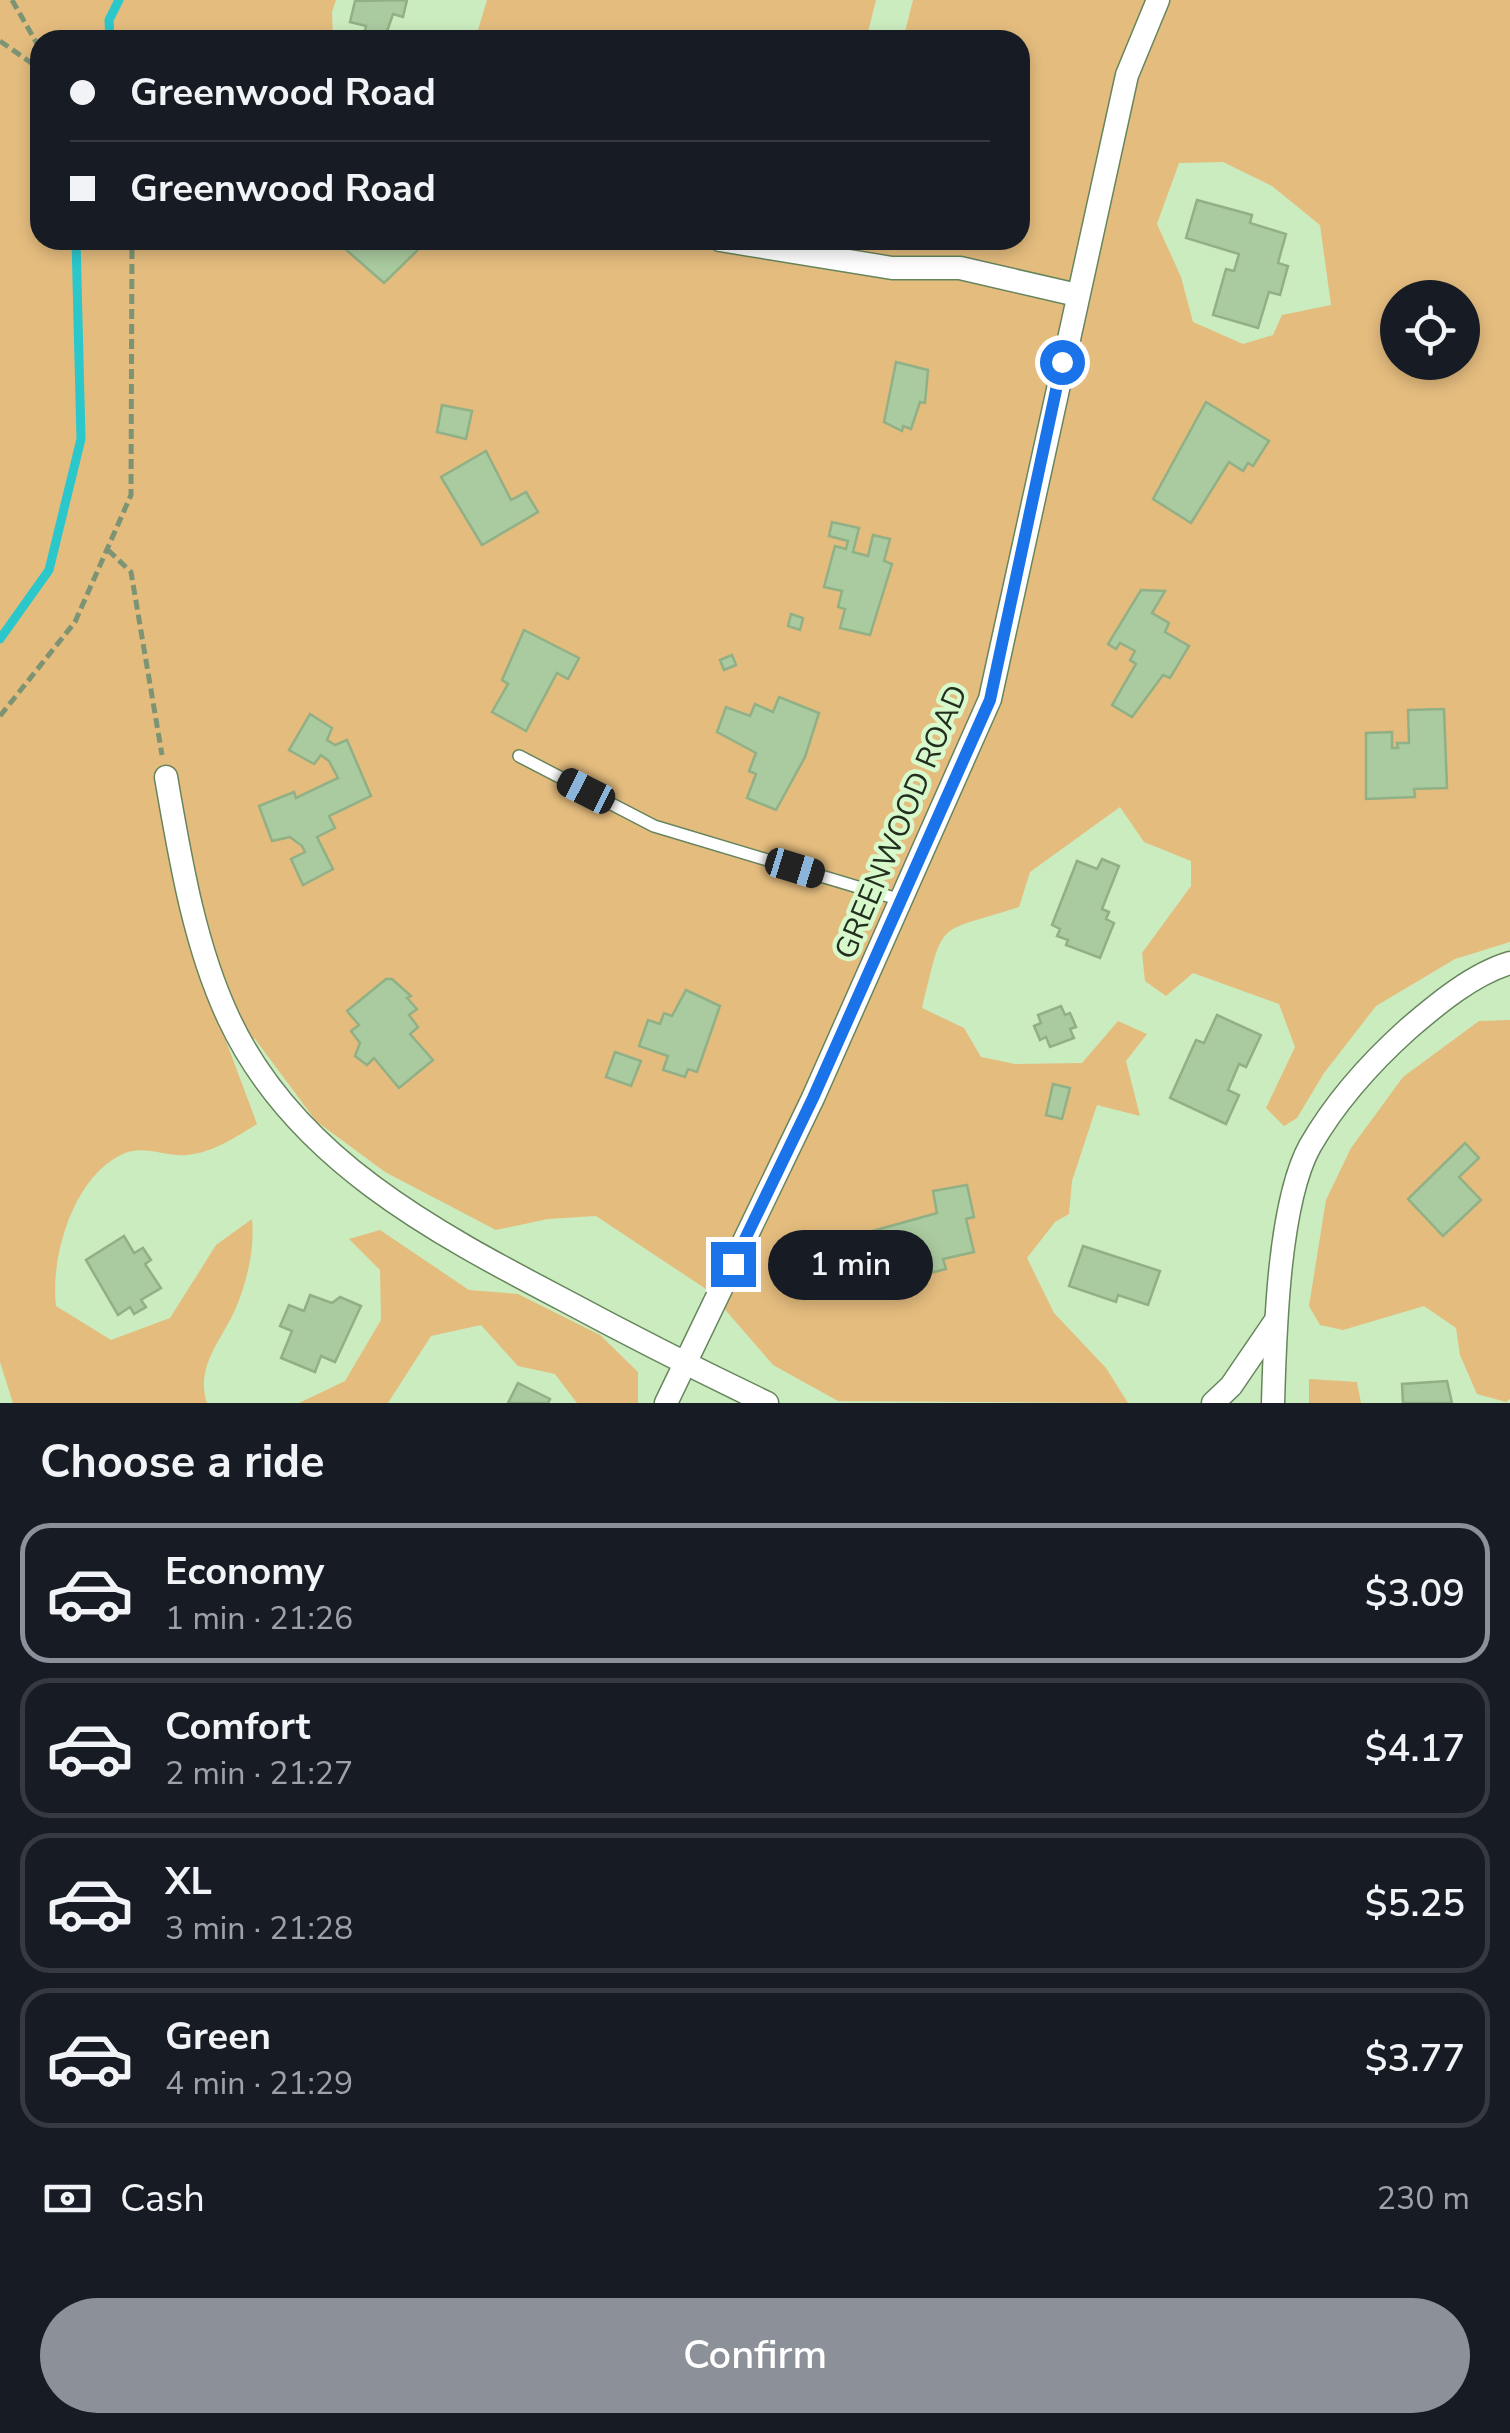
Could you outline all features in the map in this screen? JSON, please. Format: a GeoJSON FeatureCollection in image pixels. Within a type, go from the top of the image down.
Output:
{"type":"FeatureCollection","features":[{"type":"Feature","properties":{"kind":"street","name":"GREENWOOD ROAD"},"geometry":{"type":"LineString","coordinates":[[666,1403],[813,1098],[990,700],[1127,76],[1158,0]]}},
{"type":"Feature","properties":{"kind":"street"},"geometry":{"type":"LineString","coordinates":[[781,250],[892,268],[960,268],[1077,295]]}},
{"type":"Feature","properties":{"kind":"street"},"geometry":{"type":"LineString","coordinates":[[166,777],[193,909],[228,1018],[268,1086],[315,1140],[437,1234],[767,1403]]}},
{"type":"Feature","properties":{"kind":"street"},"geometry":{"type":"LineString","coordinates":[[1272,1403],[1275,1321],[1289,1220],[1308,1149],[1362,1070],[1425,1014],[1490,969],[1510,964]]}},
{"type":"Feature","properties":{"kind":"street"},"geometry":{"type":"LineString","coordinates":[[1212,1403],[1231,1386],[1275,1321]]}},
{"type":"Feature","properties":{"kind":"lane"},"geometry":{"type":"LineString","coordinates":[[519,756],[654,826],[901,900]]}},
{"type":"Feature","properties":{"kind":"path"},"geometry":{"type":"LineString","coordinates":[[12,0],[30,31]]}},
{"type":"Feature","properties":{"kind":"path"},"geometry":{"type":"LineString","coordinates":[[0,40],[30,62]]}},
{"type":"Feature","properties":{"kind":"path"},"geometry":{"type":"LineString","coordinates":[[0,716],[75,622],[131,495],[132,250]]}},
{"type":"Feature","properties":{"kind":"path"},"geometry":{"type":"LineString","coordinates":[[108,550],[132,572],[166,777]]}},
{"type":"Feature","properties":{"kind":"shaded area"},"geometry":{"type":"Polygon","coordinates":[[[0,0],[336,0],[333,30],[30,30],[30,250],[1030,250],[1030,30],[906,30],[913,0],[1510,0],[1510,942],[1455,959],[1376,1006],[1324,1073],[1297,1118],[1284,1126],[1266,1108],[1295,1047],[1279,1004],[1193,973],[1166,996],[1145,981],[1142,953],[1191,886],[1191,861],[1144,842],[1120,807],[1030,872],[1019,907],[957,927],[940,943],[935,958],[922,1008],[964,1028],[981,1057],[1015,1064],[1082,1063],[1118,1021],[1147,1034],[1126,1061],[1140,1116],[1097,1105],[1072,1181],[1069,1214],[1055,1222],[1027,1258],[1054,1313],[1106,1368],[1128,1403],[838,1401],[773,1365],[709,1291],[596,1216],[548,1219],[496,1230],[385,1172],[316,1121],[255,1039],[223,1033],[257,1124],[224,1144],[197,1154],[132,1151],[107,1164],[79,1197],[69,1219],[55,1286],[56,1306],[111,1340],[170,1318],[216,1245],[252,1219],[251,1254],[243,1288],[204,1378],[207,1403],[13,1403],[0,1362],[0,0]],[[1223,162],[1179,163],[1157,224],[1181,277],[1193,322],[1243,344],[1273,335],[1282,315],[1331,305],[1320,225],[1272,186],[1223,162]]]}},
{"type":"Feature","properties":{"kind":"shaded area"},"geometry":{"type":"Polygon","coordinates":[[[487,0],[876,0],[868,30],[478,30],[487,0]]]}},
{"type":"Feature","properties":{"kind":"shaded area"},"geometry":{"type":"Polygon","coordinates":[[[1510,1020],[1510,1399],[1506,1402],[1477,1394],[1460,1355],[1456,1328],[1424,1306],[1343,1330],[1320,1325],[1309,1306],[1326,1200],[1351,1148],[1403,1077],[1479,1021],[1510,1020]]]}},
{"type":"Feature","properties":{"kind":"shaded area"},"geometry":{"type":"Polygon","coordinates":[[[380,1230],[469,1290],[518,1294],[600,1335],[638,1372],[638,1403],[577,1403],[555,1374],[518,1366],[481,1325],[431,1336],[388,1403],[299,1403],[345,1381],[381,1320],[380,1270],[349,1239],[380,1230]]]}},
{"type":"Feature","properties":{"kind":"shaded area"},"geometry":{"type":"Polygon","coordinates":[[[1309,1379],[1357,1382],[1361,1403],[1309,1403],[1309,1379]]]}},
{"type":"Feature","properties":{"kind":"building"},"geometry":{"type":"Polygon","coordinates":[[[407,0],[403,17],[393,14],[387,30],[365,30],[366,26],[350,22],[355,1],[407,0]]]}},
{"type":"Feature","properties":{"kind":"building"},"geometry":{"type":"Polygon","coordinates":[[[1197,200],[1252,215],[1250,223],[1286,234],[1278,263],[1288,266],[1280,295],[1269,292],[1258,328],[1213,315],[1226,269],[1234,271],[1239,254],[1186,238],[1197,200]]]}},
{"type":"Feature","properties":{"kind":"building"},"geometry":{"type":"Polygon","coordinates":[[[346,250],[418,250],[384,283],[346,250]]]}},
{"type":"Feature","properties":{"kind":"building"},"geometry":{"type":"Polygon","coordinates":[[[896,362],[928,370],[925,403],[920,402],[911,429],[903,426],[902,431],[884,422],[896,362]]]}},
{"type":"Feature","properties":{"kind":"building"},"geometry":{"type":"Polygon","coordinates":[[[1206,402],[1269,441],[1253,466],[1248,463],[1243,471],[1229,462],[1191,523],[1153,499],[1206,402]]]}},
{"type":"Feature","properties":{"kind":"building"},"geometry":{"type":"Polygon","coordinates":[[[442,405],[472,411],[466,439],[437,432],[442,405]]]}},
{"type":"Feature","properties":{"kind":"building"},"geometry":{"type":"Polygon","coordinates":[[[486,451],[511,500],[526,492],[538,512],[482,545],[441,477],[486,451]]]}},
{"type":"Feature","properties":{"kind":"building"},"geometry":{"type":"Polygon","coordinates":[[[832,522],[859,528],[853,552],[868,556],[873,535],[890,539],[884,561],[892,564],[870,635],[840,628],[845,609],[838,607],[842,591],[824,587],[835,546],[846,549],[848,541],[829,536],[832,522]]]}},
{"type":"Feature","properties":{"kind":"building"},"geometry":{"type":"Polygon","coordinates":[[[1141,590],[1165,591],[1152,613],[1169,623],[1165,632],[1189,646],[1170,678],[1163,675],[1132,717],[1112,705],[1136,664],[1130,660],[1135,651],[1120,643],[1116,649],[1108,644],[1141,590]]]}},
{"type":"Feature","properties":{"kind":"building"},"geometry":{"type":"Polygon","coordinates":[[[791,614],[803,618],[800,630],[788,626],[791,614]]]}},
{"type":"Feature","properties":{"kind":"building"},"geometry":{"type":"Polygon","coordinates":[[[524,630],[579,658],[568,679],[557,673],[526,731],[492,712],[508,684],[502,680],[524,630]]]}},
{"type":"Feature","properties":{"kind":"building"},"geometry":{"type":"Polygon","coordinates":[[[732,655],[736,665],[724,670],[720,660],[732,655]]]}},
{"type":"Feature","properties":{"kind":"building"},"geometry":{"type":"Polygon","coordinates":[[[779,697],[819,713],[805,757],[776,810],[747,798],[756,774],[749,771],[756,753],[717,732],[726,707],[750,716],[755,704],[773,712],[779,697]]]}},
{"type":"Feature","properties":{"kind":"building"},"geometry":{"type":"Polygon","coordinates":[[[1444,709],[1447,788],[1414,789],[1415,797],[1366,799],[1366,733],[1392,732],[1392,748],[1398,748],[1397,743],[1409,743],[1408,710],[1444,709]]]}},
{"type":"Feature","properties":{"kind":"building"},"geometry":{"type":"Polygon","coordinates":[[[310,714],[332,728],[327,740],[335,745],[347,740],[371,796],[329,816],[335,828],[317,837],[333,869],[303,885],[291,859],[305,852],[302,846],[290,837],[272,841],[259,806],[294,792],[296,798],[338,778],[321,755],[314,764],[289,750],[310,714]]]}},
{"type":"Feature","properties":{"kind":"building"},"geometry":{"type":"Polygon","coordinates":[[[1102,859],[1119,866],[1102,909],[1109,912],[1106,919],[1114,923],[1100,958],[1066,945],[1068,940],[1057,936],[1060,929],[1052,925],[1077,861],[1097,869],[1102,859]]]}},
{"type":"Feature","properties":{"kind":"building"},"geometry":{"type":"Polygon","coordinates":[[[386,979],[392,979],[411,996],[407,998],[417,1009],[409,1015],[418,1027],[410,1034],[433,1060],[399,1088],[374,1058],[367,1065],[355,1056],[360,1043],[351,1031],[359,1025],[347,1011],[386,979]]]}},
{"type":"Feature","properties":{"kind":"building"},"geometry":{"type":"Polygon","coordinates":[[[686,990],[720,1006],[697,1072],[688,1069],[685,1077],[663,1070],[668,1056],[639,1046],[648,1020],[660,1024],[664,1013],[672,1016],[686,990]]]}},
{"type":"Feature","properties":{"kind":"building"},"geometry":{"type":"Polygon","coordinates":[[[1061,1006],[1065,1015],[1070,1013],[1076,1027],[1070,1029],[1074,1038],[1050,1047],[1046,1037],[1040,1040],[1034,1026],[1041,1023],[1038,1015],[1061,1006]]]}},
{"type":"Feature","properties":{"kind":"building"},"geometry":{"type":"Polygon","coordinates":[[[1217,1015],[1261,1035],[1246,1067],[1239,1064],[1228,1090],[1239,1095],[1226,1124],[1170,1098],[1196,1040],[1204,1043],[1217,1015]]]}},
{"type":"Feature","properties":{"kind":"building"},"geometry":{"type":"Polygon","coordinates":[[[615,1052],[641,1061],[631,1086],[606,1077],[615,1052]]]}},
{"type":"Feature","properties":{"kind":"building"},"geometry":{"type":"Polygon","coordinates":[[[1053,1084],[1070,1088],[1062,1119],[1046,1115],[1053,1084]]]}},
{"type":"Feature","properties":{"kind":"building"},"geometry":{"type":"Polygon","coordinates":[[[1465,1143],[1479,1158],[1459,1177],[1481,1200],[1443,1236],[1408,1199],[1465,1143]]]}},
{"type":"Feature","properties":{"kind":"building"},"geometry":{"type":"Polygon","coordinates":[[[967,1185],[974,1217],[966,1219],[974,1252],[943,1259],[946,1269],[918,1276],[916,1267],[882,1274],[879,1259],[868,1262],[862,1234],[937,1213],[933,1191],[967,1185]]]}},
{"type":"Feature","properties":{"kind":"building"},"geometry":{"type":"Polygon","coordinates":[[[124,1236],[134,1253],[143,1248],[151,1260],[145,1264],[161,1288],[141,1300],[146,1307],[134,1314],[130,1307],[118,1315],[86,1260],[124,1236]]]}},
{"type":"Feature","properties":{"kind":"building"},"geometry":{"type":"Polygon","coordinates":[[[1083,1246],[1160,1271],[1148,1305],[1118,1295],[1116,1302],[1069,1286],[1083,1246]]]}},
{"type":"Feature","properties":{"kind":"building"},"geometry":{"type":"Polygon","coordinates":[[[310,1295],[332,1303],[340,1297],[361,1306],[335,1362],[321,1356],[315,1372],[281,1358],[292,1331],[280,1326],[289,1305],[304,1311],[310,1295]]]}},
{"type":"Feature","properties":{"kind":"building"},"geometry":{"type":"Polygon","coordinates":[[[1447,1381],[1452,1403],[1403,1403],[1402,1384],[1447,1381]]]}},
{"type":"Feature","properties":{"kind":"building"},"geometry":{"type":"Polygon","coordinates":[[[518,1383],[550,1399],[548,1403],[508,1403],[518,1383]]]}},
{"type":"Feature","properties":{"kind":"waterway"},"geometry":{"type":"LineString","coordinates":[[110,30],[109,20],[119,0]]}},
{"type":"Feature","properties":{"kind":"waterway"},"geometry":{"type":"LineString","coordinates":[[0,639],[49,570],[81,439],[76,250]]}},
{"type":"Feature","properties":{"kind":"route"},"geometry":{"type":"LineString","coordinates":[[733,1264],[813,1098],[990,700],[1062,362]]}}]}
